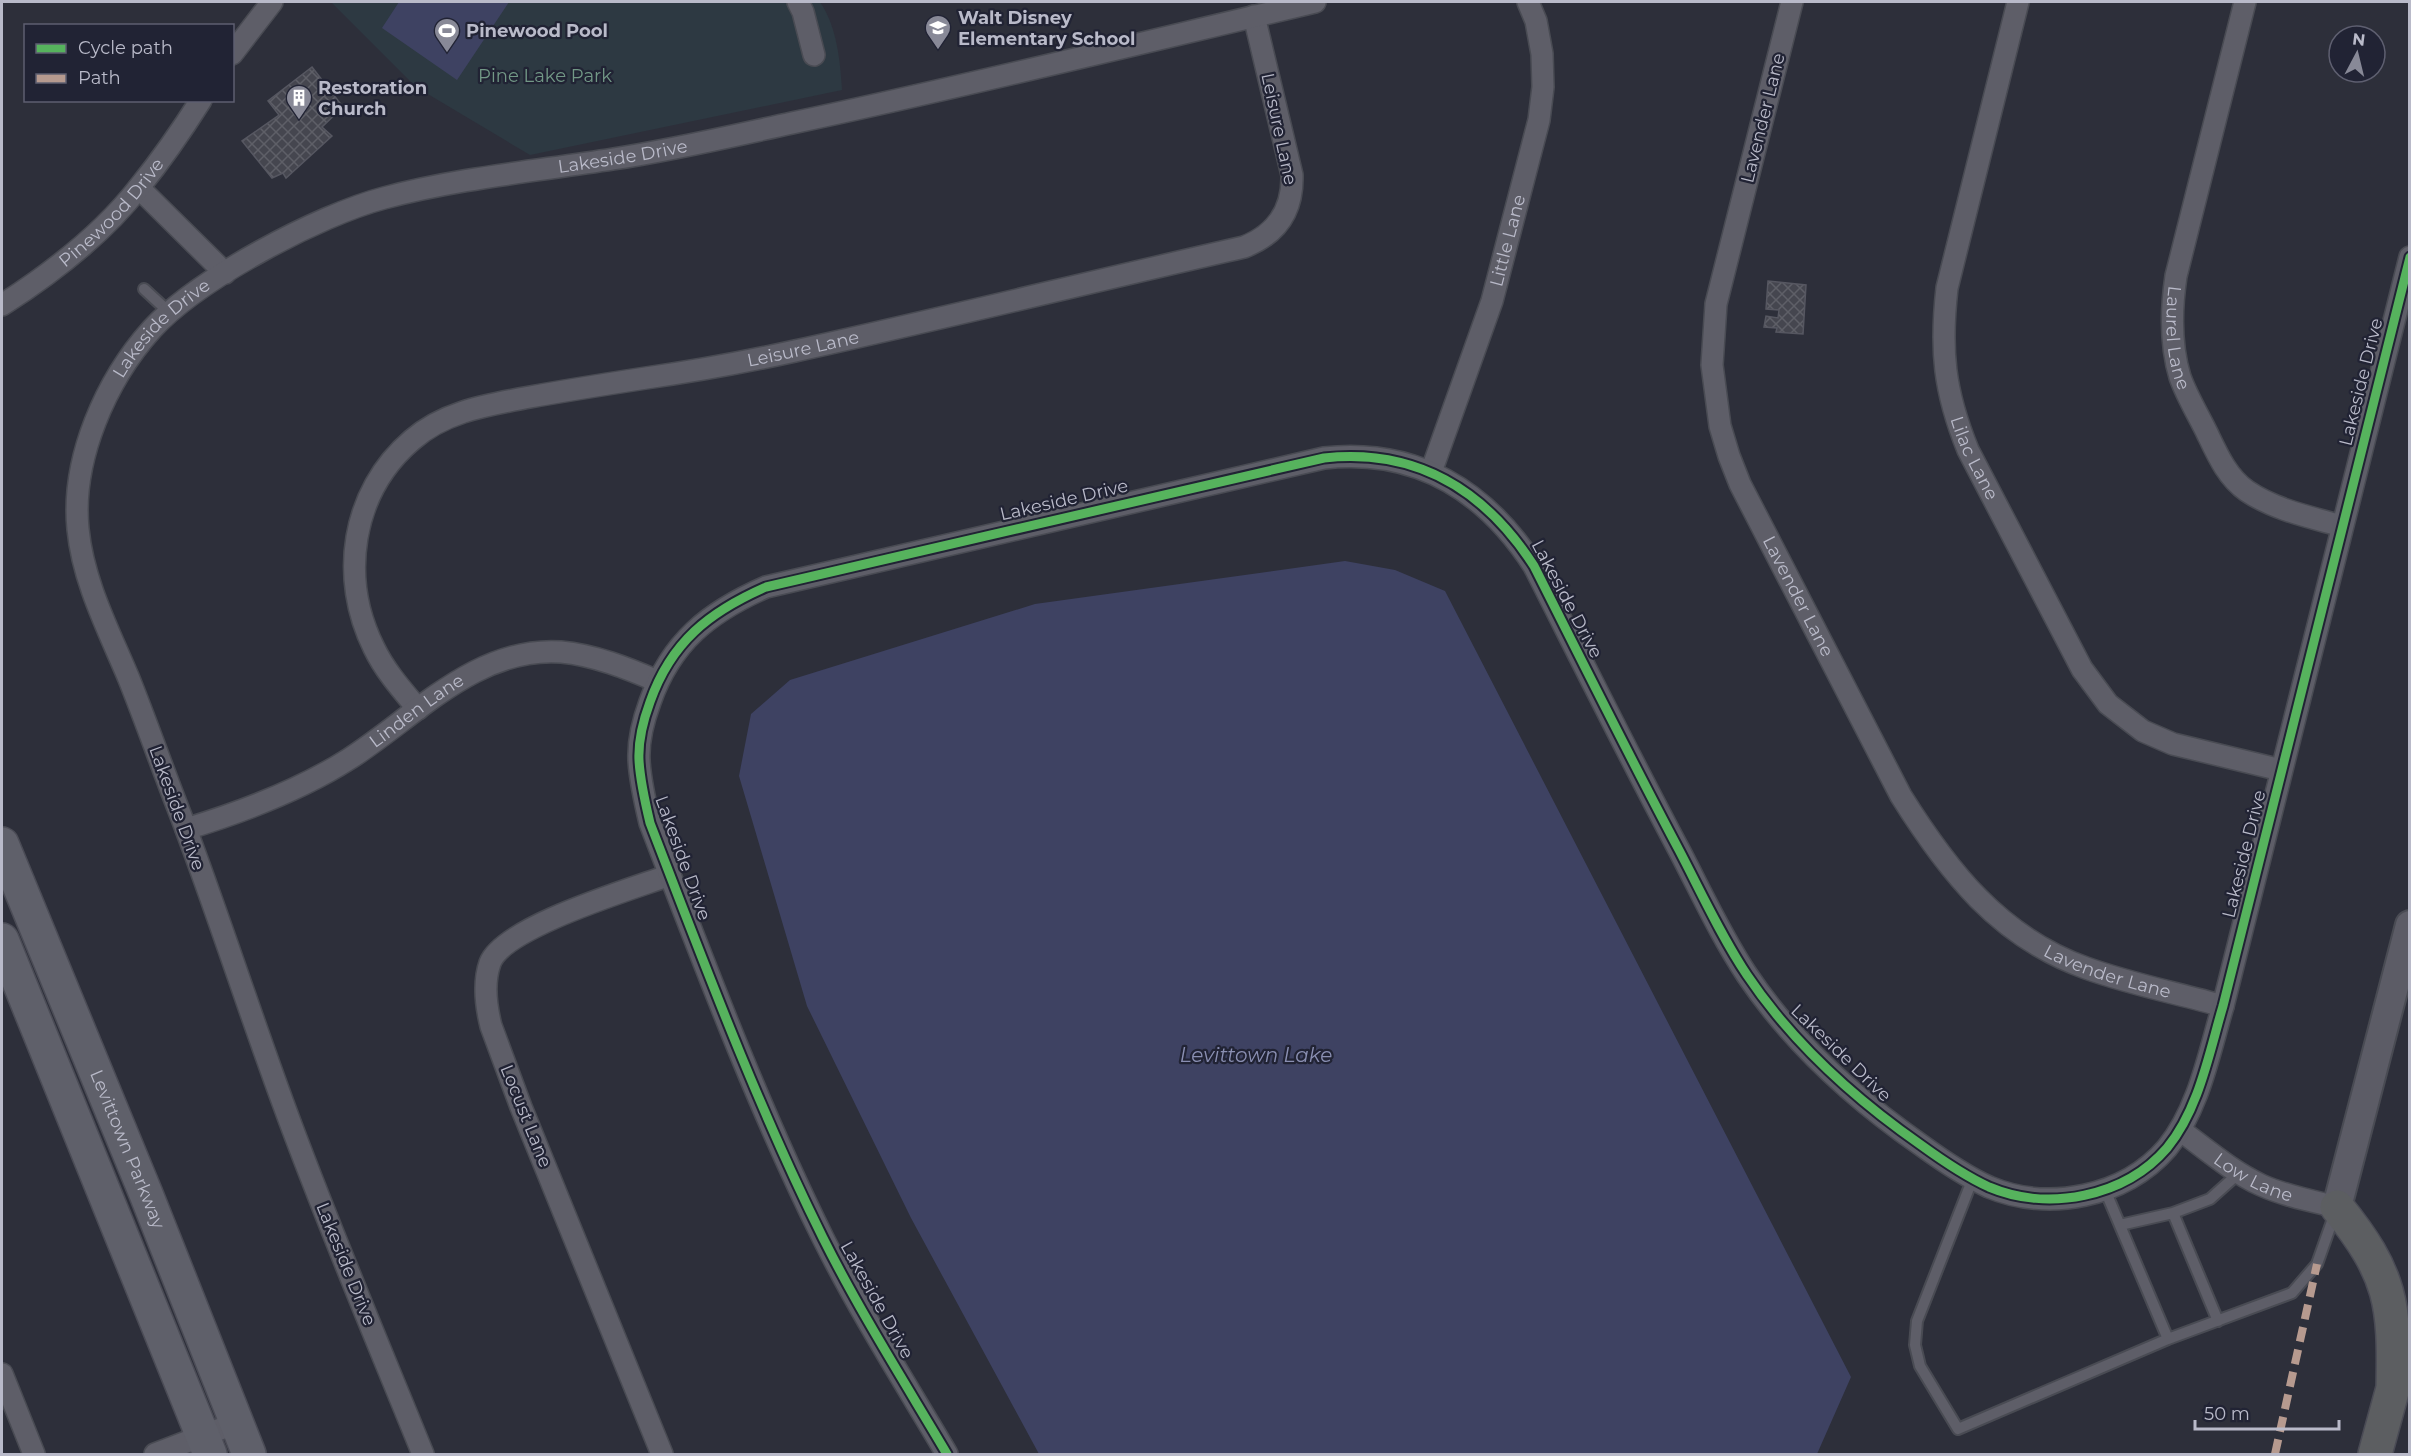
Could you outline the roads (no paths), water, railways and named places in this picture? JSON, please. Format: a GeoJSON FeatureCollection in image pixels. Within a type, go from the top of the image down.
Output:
{"type":"FeatureCollection","features":[{"type":"Feature","properties":{"kind":"highway"},"geometry":{"type":"LineString","coordinates":[[2337,1208],[2367,1245],[2387,1290],[2393,1327],[2393,1389]]}},
{"type":"Feature","properties":{"kind":"highway"},"geometry":{"type":"LineString","coordinates":[[2375,1455],[2409,1327]]}},
{"type":"Feature","properties":{"kind":"main road","name":"Levittown Parkway"},"geometry":{"type":"LineString","coordinates":[[2,844],[146,1194],[249,1455]]}},
{"type":"Feature","properties":{"kind":"main road"},"geometry":{"type":"LineString","coordinates":[[2337,1208],[2409,925]]}},
{"type":"Feature","properties":{"kind":"main road","name":"Levittown Parkway"},"geometry":{"type":"LineString","coordinates":[[2,940],[206,1445]]}},
{"type":"Feature","properties":{"kind":"street"},"geometry":{"type":"LineString","coordinates":[[234,51],[272,2]]}},
{"type":"Feature","properties":{"kind":"street"},"geometry":{"type":"LineString","coordinates":[[798,2],[803,12],[814,55]]}},
{"type":"Feature","properties":{"kind":"street","name":"Lakeside Drive"},"geometry":{"type":"LineString","coordinates":[[423,1455],[284,1108],[186,830],[131,684],[104,622],[83,561],[78,528],[78,494],[83,461],[114,383],[133,353],[156,325],[225,273],[321,221],[386,197],[460,182],[677,148],[817,118],[1315,2]]}},
{"type":"Feature","properties":{"kind":"street","name":"Little Lane"},"geometry":{"type":"LineString","coordinates":[[1431,472],[1492,302],[1539,120],[1544,87],[1542,54],[1536,21],[1528,2]]}},
{"type":"Feature","properties":{"kind":"street","name":"Lavender Lane"},"geometry":{"type":"LineString","coordinates":[[1792,2],[1716,304],[1712,335],[1712,365],[1720,426],[1740,484],[1901,796],[1931,844],[1972,894],[2025,937],[2059,957],[2118,978],[2223,1006]]}},
{"type":"Feature","properties":{"kind":"street","name":"Lilac Lane"},"geometry":{"type":"LineString","coordinates":[[2019,2],[1947,288],[1942,329],[1943,357],[1947,384],[1958,425],[1968,450],[2082,669],[2109,704],[2143,730],[2173,744],[2281,770]]}},
{"type":"Feature","properties":{"kind":"street","name":"Laurel Lane"},"geometry":{"type":"LineString","coordinates":[[2245,2],[2175,276],[2172,302],[2175,353],[2181,378],[2222,464],[2233,478],[2245,490],[2267,504],[2342,526]]}},
{"type":"Feature","properties":{"kind":"street","name":"Leisure Lane"},"geometry":{"type":"LineString","coordinates":[[418,710],[387,671],[374,647],[359,607],[354,574],[359,524],[367,500],[379,478],[412,440],[448,418],[479,406],[573,389],[710,369],[1244,247],[1259,241],[1282,220],[1289,206],[1292,175],[1254,16]]}},
{"type":"Feature","properties":{"kind":"street","name":"Pinewood Drive"},"geometry":{"type":"LineString","coordinates":[[2,305],[28,289],[79,249],[139,188],[200,102]]}},
{"type":"Feature","properties":{"kind":"street"},"geometry":{"type":"LineString","coordinates":[[139,188],[225,273]]}},
{"type":"Feature","properties":{"kind":"street","name":"Lakeside Drive"},"geometry":{"type":"LineString","coordinates":[[947,1455],[824,1240],[789,1167],[731,1032],[650,823],[643,796],[639,760],[643,721],[657,681],[680,645],[699,626],[719,610],[766,587],[1324,458],[1369,456],[1402,462],[1431,472],[1478,501],[1500,520],[1529,558],[1733,952],[1773,1011],[1807,1049],[1863,1100],[1955,1169],[1991,1187],[2012,1194],[2044,1199],[2073,1197],[2104,1190],[2127,1180],[2159,1157],[2180,1130],[2195,1097],[2223,1006],[2409,257]]}},
{"type":"Feature","properties":{"kind":"street","name":"Linden Lane"},"geometry":{"type":"LineString","coordinates":[[186,830],[255,806],[311,780],[349,759],[468,674],[502,661],[544,652],[563,652],[591,658],[657,681]]}},
{"type":"Feature","properties":{"kind":"street","name":"Locust Lane"},"geometry":{"type":"LineString","coordinates":[[662,1455],[521,1107],[491,1026],[485,985],[490,962],[496,952],[513,938],[561,914],[670,875]]}},
{"type":"Feature","properties":{"kind":"street","name":"Low Lane"},"geometry":{"type":"LineString","coordinates":[[2180,1130],[2239,1173],[2278,1192],[2337,1208]]}},
{"type":"Feature","properties":{"kind":"street"},"geometry":{"type":"LineString","coordinates":[[2,1374],[34,1455]]}},
{"type":"Feature","properties":{"kind":"street"},"geometry":{"type":"LineString","coordinates":[[155,1455],[206,1445],[236,1423]]}},
{"type":"Feature","properties":{"kind":"lane"},"geometry":{"type":"LineString","coordinates":[[144,289],[170,313]]}},
{"type":"Feature","properties":{"kind":"lane"},"geometry":{"type":"LineString","coordinates":[[2120,1225],[2173,1213],[2210,1199],[2239,1173]]}},
{"type":"Feature","properties":{"kind":"lane"},"geometry":{"type":"LineString","coordinates":[[1973,1178],[1917,1321],[1915,1345],[1920,1365],[1958,1429],[2168,1339],[2292,1293],[2317,1264],[2337,1208]]}},
{"type":"Feature","properties":{"kind":"lane"},"geometry":{"type":"LineString","coordinates":[[2104,1190],[2168,1339]]}},
{"type":"Feature","properties":{"kind":"lane"},"geometry":{"type":"LineString","coordinates":[[2173,1213],[2218,1321]]}},
{"type":"Feature","properties":{"kind":"water","name":"Pinewood Pool"},"geometry":{"type":"Polygon","coordinates":[[[399,2],[509,2],[457,80],[382,28],[399,2]]]}},
{"type":"Feature","properties":{"kind":"water","name":"Levittown Lake"},"geometry":{"type":"Polygon","coordinates":[[[1345,561],[1395,570],[1445,591],[1851,1377],[1817,1454],[1039,1454],[911,1218],[807,1006],[739,776],[751,714],[790,680],[1035,604],[1345,561]]]}},
{"type":"Feature","properties":{"kind":"place","name":"Walt Disney Elementary School"},"geometry":{"type":"Point","coordinates":[938,51]}},
{"type":"Feature","properties":{"kind":"place","name":"Pinewood Pool"},"geometry":{"type":"Point","coordinates":[447,54]}},
{"type":"Feature","properties":{"kind":"place","name":"Restoration Church"},"geometry":{"type":"Point","coordinates":[299,121]}},
{"type":"Feature","properties":{"kind":"park label","name":"Pine Lake Park"},"geometry":{"type":"Point","coordinates":[545,76]}}]}
